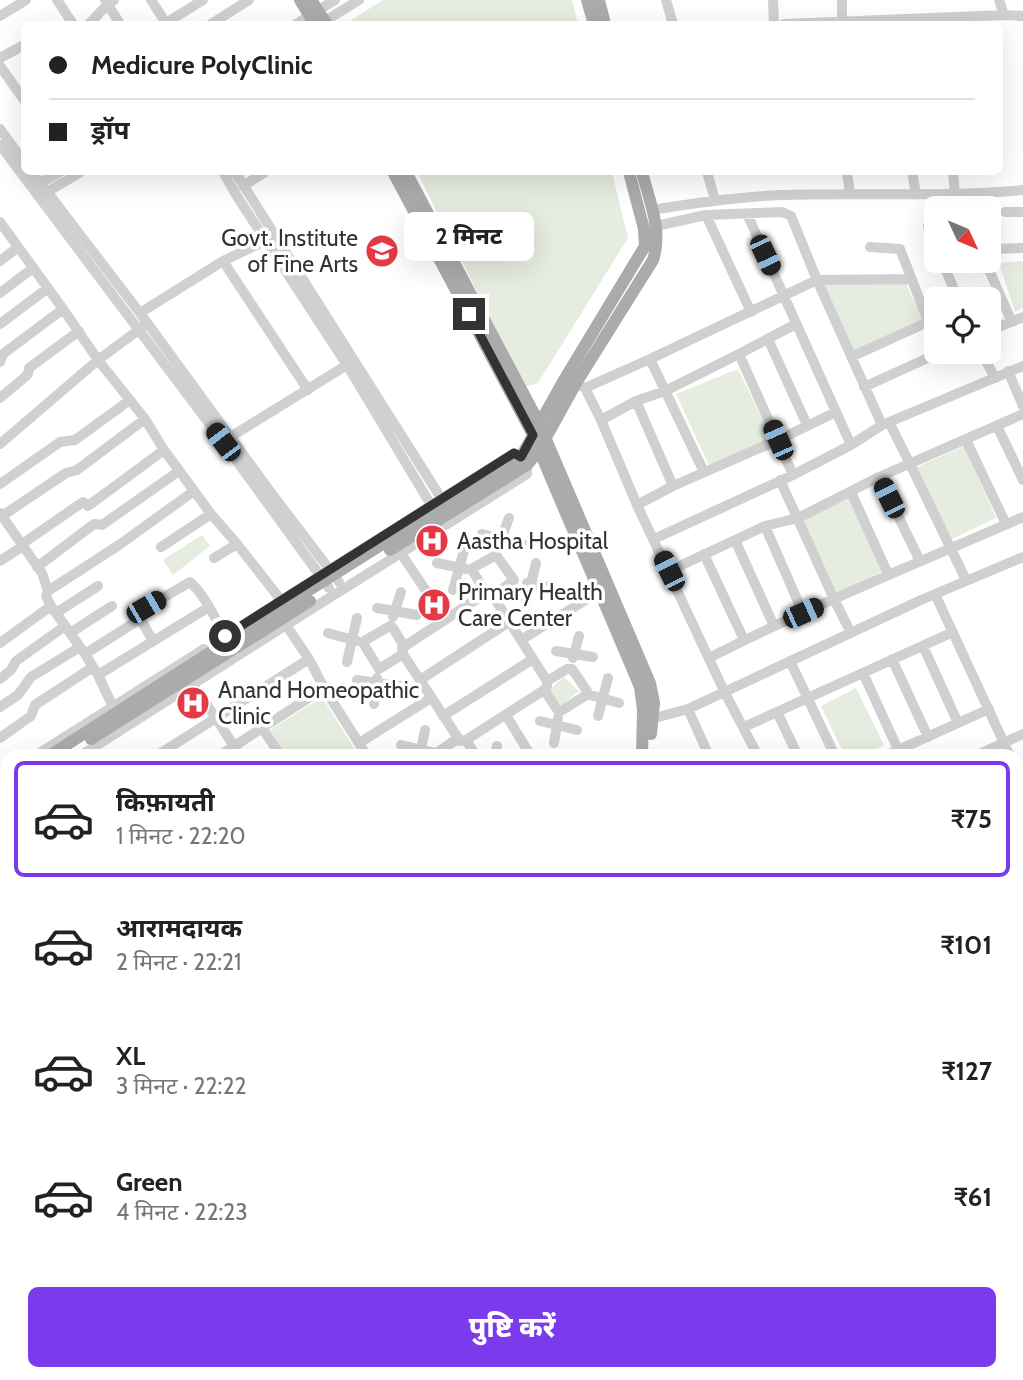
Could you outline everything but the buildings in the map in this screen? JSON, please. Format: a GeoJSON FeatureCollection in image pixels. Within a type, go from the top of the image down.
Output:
{"type":"FeatureCollection","features":[{"type":"Feature","properties":{"kind":"main road"},"geometry":{"type":"LineString","coordinates":[[300,0],[318,17]]}},
{"type":"Feature","properties":{"kind":"main road"},"geometry":{"type":"LineString","coordinates":[[587,0],[593,21]]}},
{"type":"Feature","properties":{"kind":"main road"},"geometry":{"type":"LineString","coordinates":[[599,0],[604,21]]}},
{"type":"Feature","properties":{"kind":"main road"},"geometry":{"type":"LineString","coordinates":[[395,175],[539,432],[539,450],[640,687],[643,709],[642,749]]}},
{"type":"Feature","properties":{"kind":"main road"},"geometry":{"type":"LineString","coordinates":[[408,175],[539,432],[650,683],[654,703],[650,749]]}},
{"type":"Feature","properties":{"kind":"main road"},"geometry":{"type":"LineString","coordinates":[[74,749],[117,713],[190,681],[329,579],[445,504],[524,461],[564,380],[645,246],[644,229],[630,175]]}},
{"type":"Feature","properties":{"kind":"main road"},"geometry":{"type":"LineString","coordinates":[[539,432],[581,385],[653,260],[657,247],[656,226],[643,175]]}},
{"type":"Feature","properties":{"kind":"main road"},"geometry":{"type":"LineString","coordinates":[[329,579],[399,549],[539,450]]}},
{"type":"Feature","properties":{"kind":"main road"},"geometry":{"type":"LineString","coordinates":[[60,749],[226,639],[284,613]]}},
{"type":"Feature","properties":{"kind":"street"},"geometry":{"type":"LineString","coordinates":[[0,16],[26,0]]}},
{"type":"Feature","properties":{"kind":"street"},"geometry":{"type":"LineString","coordinates":[[57,0],[71,21]]}},
{"type":"Feature","properties":{"kind":"street"},"geometry":{"type":"LineString","coordinates":[[151,0],[165,21]]}},
{"type":"Feature","properties":{"kind":"street"},"geometry":{"type":"LineString","coordinates":[[169,21],[203,0]]}},
{"type":"Feature","properties":{"kind":"street"},"geometry":{"type":"LineString","coordinates":[[216,21],[249,0]]}},
{"type":"Feature","properties":{"kind":"street"},"geometry":{"type":"LineString","coordinates":[[318,17],[335,0]]}},
{"type":"Feature","properties":{"kind":"street"},"geometry":{"type":"LineString","coordinates":[[318,17],[359,0]]}},
{"type":"Feature","properties":{"kind":"street"},"geometry":{"type":"LineString","coordinates":[[666,0],[672,21]]}},
{"type":"Feature","properties":{"kind":"street"},"geometry":{"type":"LineString","coordinates":[[773,0],[774,21]]}},
{"type":"Feature","properties":{"kind":"street"},"geometry":{"type":"LineString","coordinates":[[842,0],[842,21]]}},
{"type":"Feature","properties":{"kind":"street"},"geometry":{"type":"LineString","coordinates":[[999,0],[1004,15]]}},
{"type":"Feature","properties":{"kind":"street"},"geometry":{"type":"LineString","coordinates":[[92,21],[109,1],[119,21]]}},
{"type":"Feature","properties":{"kind":"street"},"geometry":{"type":"LineString","coordinates":[[944,21],[1004,15],[1023,16]]}},
{"type":"Feature","properties":{"kind":"street"},"geometry":{"type":"LineString","coordinates":[[0,58],[21,47]]}},
{"type":"Feature","properties":{"kind":"street"},"geometry":{"type":"LineString","coordinates":[[2,73],[20,86]]}},
{"type":"Feature","properties":{"kind":"street"},"geometry":{"type":"LineString","coordinates":[[0,130],[21,158]]}},
{"type":"Feature","properties":{"kind":"street"},"geometry":{"type":"LineString","coordinates":[[0,145],[21,171]]}},
{"type":"Feature","properties":{"kind":"street"},"geometry":{"type":"LineString","coordinates":[[24,175],[142,322]]}},
{"type":"Feature","properties":{"kind":"street"},"geometry":{"type":"LineString","coordinates":[[34,175],[329,579],[441,498],[514,453],[524,461]]}},
{"type":"Feature","properties":{"kind":"street"},"geometry":{"type":"LineString","coordinates":[[44,188],[57,175]]}},
{"type":"Feature","properties":{"kind":"street"},"geometry":{"type":"LineString","coordinates":[[44,188],[74,175]]}},
{"type":"Feature","properties":{"kind":"street"},"geometry":{"type":"LineString","coordinates":[[225,175],[347,365],[431,505]]}},
{"type":"Feature","properties":{"kind":"street"},"geometry":{"type":"LineString","coordinates":[[237,175],[441,498]]}},
{"type":"Feature","properties":{"kind":"street"},"geometry":{"type":"LineString","coordinates":[[243,186],[260,175]]}},
{"type":"Feature","properties":{"kind":"street"},"geometry":{"type":"LineString","coordinates":[[709,175],[715,200]]}},
{"type":"Feature","properties":{"kind":"street"},"geometry":{"type":"LineString","coordinates":[[847,175],[850,194]]}},
{"type":"Feature","properties":{"kind":"street"},"geometry":{"type":"LineString","coordinates":[[913,175],[916,194]]}},
{"type":"Feature","properties":{"kind":"street"},"geometry":{"type":"LineString","coordinates":[[953,175],[954,194]]}},
{"type":"Feature","properties":{"kind":"street"},"geometry":{"type":"LineString","coordinates":[[652,210],[715,200],[782,195],[954,194],[1023,190]]}},
{"type":"Feature","properties":{"kind":"street"},"geometry":{"type":"LineString","coordinates":[[656,226],[706,215],[782,212],[791,216],[864,387],[911,464],[966,580]]}},
{"type":"Feature","properties":{"kind":"street"},"geometry":{"type":"LineString","coordinates":[[1005,212],[1023,212]]}},
{"type":"Feature","properties":{"kind":"street"},"geometry":{"type":"LineString","coordinates":[[747,214],[852,444]]}},
{"type":"Feature","properties":{"kind":"street"},"geometry":{"type":"LineString","coordinates":[[706,215],[751,312]]}},
{"type":"Feature","properties":{"kind":"street"},"geometry":{"type":"LineString","coordinates":[[1,224],[98,360],[145,419],[179,471],[237,544],[284,613],[324,688],[363,749]]}},
{"type":"Feature","properties":{"kind":"street"},"geometry":{"type":"LineString","coordinates":[[1,442],[142,322],[223,261],[267,240]]}},
{"type":"Feature","properties":{"kind":"street"},"geometry":{"type":"LineString","coordinates":[[0,261],[18,247]]}},
{"type":"Feature","properties":{"kind":"street"},"geometry":{"type":"LineString","coordinates":[[870,247],[900,249],[924,313]]}},
{"type":"Feature","properties":{"kind":"street"},"geometry":{"type":"LineString","coordinates":[[1001,248],[1023,248]]}},
{"type":"Feature","properties":{"kind":"street"},"geometry":{"type":"LineString","coordinates":[[223,261],[308,390]]}},
{"type":"Feature","properties":{"kind":"street"},"geometry":{"type":"LineString","coordinates":[[0,293],[33,268]]}},
{"type":"Feature","properties":{"kind":"street"},"geometry":{"type":"LineString","coordinates":[[992,273],[1018,320],[1001,326]]}},
{"type":"Feature","properties":{"kind":"street"},"geometry":{"type":"LineString","coordinates":[[755,749],[725,693],[637,505],[601,420],[581,385],[650,359],[817,280],[911,279]]}},
{"type":"Feature","properties":{"kind":"street"},"geometry":{"type":"LineString","coordinates":[[0,324],[48,288]]}},
{"type":"Feature","properties":{"kind":"street"},"geometry":{"type":"LineString","coordinates":[[0,362],[3,354],[63,309]]}},
{"type":"Feature","properties":{"kind":"street"},"geometry":{"type":"LineString","coordinates":[[601,420],[636,401],[665,391],[796,324]]}},
{"type":"Feature","properties":{"kind":"street"},"geometry":{"type":"LineString","coordinates":[[852,357],[924,325]]}},
{"type":"Feature","properties":{"kind":"street"},"geometry":{"type":"LineString","coordinates":[[0,398],[25,377],[29,368],[79,331]]}},
{"type":"Feature","properties":{"kind":"street"},"geometry":{"type":"LineString","coordinates":[[768,339],[807,425]]}},
{"type":"Feature","properties":{"kind":"street"},"geometry":{"type":"LineString","coordinates":[[739,354],[793,475]]}},
{"type":"Feature","properties":{"kind":"street"},"geometry":{"type":"LineString","coordinates":[[650,359],[704,472]]}},
{"type":"Feature","properties":{"kind":"street"},"geometry":{"type":"LineString","coordinates":[[864,387],[924,359]]}},
{"type":"Feature","properties":{"kind":"street"},"geometry":{"type":"LineString","coordinates":[[987,364],[995,378]]}},
{"type":"Feature","properties":{"kind":"street"},"geometry":{"type":"LineString","coordinates":[[227,440],[347,365]]}},
{"type":"Feature","properties":{"kind":"street"},"geometry":{"type":"LineString","coordinates":[[654,539],[793,475],[885,423],[1023,366]]}},
{"type":"Feature","properties":{"kind":"street"},"geometry":{"type":"LineString","coordinates":[[1008,372],[1023,406]]}},
{"type":"Feature","properties":{"kind":"street"},"geometry":{"type":"LineString","coordinates":[[0,484],[60,442],[75,440],[130,400]]}},
{"type":"Feature","properties":{"kind":"street"},"geometry":{"type":"LineString","coordinates":[[636,401],[673,486]]}},
{"type":"Feature","properties":{"kind":"street"},"geometry":{"type":"LineString","coordinates":[[637,505],[836,412]]}},
{"type":"Feature","properties":{"kind":"street"},"geometry":{"type":"LineString","coordinates":[[669,571],[765,526],[798,518],[879,477],[1023,414]]}},
{"type":"Feature","properties":{"kind":"street"},"geometry":{"type":"LineString","coordinates":[[48,749],[117,713],[96,671],[53,609],[42,573],[3,521],[66,473],[77,470],[145,419]]}},
{"type":"Feature","properties":{"kind":"street"},"geometry":{"type":"LineString","coordinates":[[997,426],[1023,480]]}},
{"type":"Feature","properties":{"kind":"street"},"geometry":{"type":"LineString","coordinates":[[966,440],[1006,524]]}},
{"type":"Feature","properties":{"kind":"street"},"geometry":{"type":"LineString","coordinates":[[0,561],[83,502],[88,506],[164,450]]}},
{"type":"Feature","properties":{"kind":"street"},"geometry":{"type":"LineString","coordinates":[[37,567],[94,524],[102,525],[179,471]]}},
{"type":"Feature","properties":{"kind":"street"},"geometry":{"type":"LineString","coordinates":[[879,477],[920,561]]}},
{"type":"Feature","properties":{"kind":"street"},"geometry":{"type":"LineString","coordinates":[[780,480],[851,633]]}},
{"type":"Feature","properties":{"kind":"street"},"geometry":{"type":"LineString","coordinates":[[48,591],[119,545],[194,491]]}},
{"type":"Feature","properties":{"kind":"street"},"geometry":{"type":"LineString","coordinates":[[851,492],[888,574]]}},
{"type":"Feature","properties":{"kind":"street"},"geometry":{"type":"LineString","coordinates":[[161,547],[211,514]]}},
{"type":"Feature","properties":{"kind":"street"},"geometry":{"type":"LineString","coordinates":[[709,658],[888,574],[1023,517]]}},
{"type":"Feature","properties":{"kind":"street"},"geometry":{"type":"LineString","coordinates":[[472,570],[496,555],[509,519]]}},
{"type":"Feature","properties":{"kind":"street"},"geometry":{"type":"LineString","coordinates":[[765,526],[803,613]]}},
{"type":"Feature","properties":{"kind":"street"},"geometry":{"type":"LineString","coordinates":[[482,534],[526,545]]}},
{"type":"Feature","properties":{"kind":"street"},"geometry":{"type":"LineString","coordinates":[[735,540],[774,626]]}},
{"type":"Feature","properties":{"kind":"street"},"geometry":{"type":"LineString","coordinates":[[214,558],[237,544]]}},
{"type":"Feature","properties":{"kind":"street"},"geometry":{"type":"LineString","coordinates":[[453,590],[464,547]]}},
{"type":"Feature","properties":{"kind":"street"},"geometry":{"type":"LineString","coordinates":[[284,613],[399,549],[445,619]]}},
{"type":"Feature","properties":{"kind":"street"},"geometry":{"type":"LineString","coordinates":[[496,555],[514,580]]}},
{"type":"Feature","properties":{"kind":"street"},"geometry":{"type":"LineString","coordinates":[[704,555],[744,640]]}},
{"type":"Feature","properties":{"kind":"street"},"geometry":{"type":"LineString","coordinates":[[651,719],[688,709],[725,693],[935,594],[1023,557]]}},
{"type":"Feature","properties":{"kind":"street"},"geometry":{"type":"LineString","coordinates":[[437,563],[472,570],[521,640],[559,712],[554,743]]}},
{"type":"Feature","properties":{"kind":"street"},"geometry":{"type":"LineString","coordinates":[[526,603],[536,563]]}},
{"type":"Feature","properties":{"kind":"street"},"geometry":{"type":"LineString","coordinates":[[379,668],[445,619],[514,580],[548,587]]}},
{"type":"Feature","properties":{"kind":"street"},"geometry":{"type":"LineString","coordinates":[[153,641],[137,613],[190,582],[209,607],[226,639]]}},
{"type":"Feature","properties":{"kind":"street"},"geometry":{"type":"LineString","coordinates":[[0,643],[53,609],[97,586]]}},
{"type":"Feature","properties":{"kind":"street"},"geometry":{"type":"LineString","coordinates":[[521,640],[600,591]]}},
{"type":"Feature","properties":{"kind":"street"},"geometry":{"type":"LineString","coordinates":[[358,641],[390,626],[401,592]]}},
{"type":"Feature","properties":{"kind":"street"},"geometry":{"type":"LineString","coordinates":[[935,594],[1006,749]]}},
{"type":"Feature","properties":{"kind":"street"},"geometry":{"type":"LineString","coordinates":[[0,679],[11,670],[16,660],[67,629],[113,606]]}},
{"type":"Feature","properties":{"kind":"street"},"geometry":{"type":"LineString","coordinates":[[0,738],[25,722],[31,716],[35,705],[153,641],[209,607]]}},
{"type":"Feature","properties":{"kind":"street"},"geometry":{"type":"LineString","coordinates":[[377,608],[417,615]]}},
{"type":"Feature","properties":{"kind":"street"},"geometry":{"type":"LineString","coordinates":[[347,663],[358,641],[357,618]]}},
{"type":"Feature","properties":{"kind":"street"},"geometry":{"type":"LineString","coordinates":[[0,707],[18,695],[31,677],[140,619]]}},
{"type":"Feature","properties":{"kind":"street"},"geometry":{"type":"LineString","coordinates":[[420,680],[509,622]]}},
{"type":"Feature","properties":{"kind":"street"},"geometry":{"type":"LineString","coordinates":[[390,626],[431,698],[469,749]]}},
{"type":"Feature","properties":{"kind":"street"},"geometry":{"type":"LineString","coordinates":[[744,727],[953,632]]}},
{"type":"Feature","properties":{"kind":"street"},"geometry":{"type":"LineString","coordinates":[[328,633],[358,641],[379,668],[374,704]]}},
{"type":"Feature","properties":{"kind":"street"},"geometry":{"type":"LineString","coordinates":[[446,749],[506,715],[570,668],[579,636]]}},
{"type":"Feature","properties":{"kind":"street"},"geometry":{"type":"LineString","coordinates":[[923,646],[958,723]]}},
{"type":"Feature","properties":{"kind":"street"},"geometry":{"type":"LineString","coordinates":[[556,651],[593,657]]}},
{"type":"Feature","properties":{"kind":"street"},"geometry":{"type":"LineString","coordinates":[[167,749],[309,659]]}},
{"type":"Feature","properties":{"kind":"street"},"geometry":{"type":"LineString","coordinates":[[443,716],[533,659]]}},
{"type":"Feature","properties":{"kind":"street"},"geometry":{"type":"LineString","coordinates":[[892,659],[928,737]]}},
{"type":"Feature","properties":{"kind":"street"},"geometry":{"type":"LineString","coordinates":[[790,661],[832,749]]}},
{"type":"Feature","properties":{"kind":"street"},"geometry":{"type":"LineString","coordinates":[[570,668],[587,694]]}},
{"type":"Feature","properties":{"kind":"street"},"geometry":{"type":"LineString","coordinates":[[863,673],[898,749]]}},
{"type":"Feature","properties":{"kind":"street"},"geometry":{"type":"LineString","coordinates":[[598,716],[608,678]]}},
{"type":"Feature","properties":{"kind":"street"},"geometry":{"type":"LineString","coordinates":[[357,680],[401,686]]}},
{"type":"Feature","properties":{"kind":"street"},"geometry":{"type":"LineString","coordinates":[[90,749],[190,681],[236,749]]}},
{"type":"Feature","properties":{"kind":"street"},"geometry":{"type":"LineString","coordinates":[[239,749],[262,728],[324,688]]}},
{"type":"Feature","properties":{"kind":"street"},"geometry":{"type":"LineString","coordinates":[[587,694],[619,703]]}},
{"type":"Feature","properties":{"kind":"street"},"geometry":{"type":"LineString","coordinates":[[559,712],[587,694]]}},
{"type":"Feature","properties":{"kind":"street"},"geometry":{"type":"LineString","coordinates":[[359,743],[431,698]]}},
{"type":"Feature","properties":{"kind":"street"},"geometry":{"type":"LineString","coordinates":[[688,709],[705,749]]}},
{"type":"Feature","properties":{"kind":"street"},"geometry":{"type":"LineString","coordinates":[[907,749],[989,709]]}},
{"type":"Feature","properties":{"kind":"street"},"geometry":{"type":"LineString","coordinates":[[777,712],[795,749]]}},
{"type":"Feature","properties":{"kind":"street"},"geometry":{"type":"LineString","coordinates":[[506,715],[527,749]]}},
{"type":"Feature","properties":{"kind":"street"},"geometry":{"type":"LineString","coordinates":[[540,721],[577,730]]}},
{"type":"Feature","properties":{"kind":"street"},"geometry":{"type":"LineString","coordinates":[[262,728],[276,749]]}},
{"type":"Feature","properties":{"kind":"street"},"geometry":{"type":"LineString","coordinates":[[421,749],[425,730]]}},
{"type":"Feature","properties":{"kind":"street"},"geometry":{"type":"LineString","coordinates":[[990,749],[1023,734]]}},
{"type":"Feature","properties":{"kind":"street"},"geometry":{"type":"LineString","coordinates":[[401,745],[410,749]]}},
{"type":"Feature","properties":{"kind":"shaded area"},"geometry":{"type":"Polygon","coordinates":[[[383,0],[572,0],[577,21],[350,21],[383,0]]]}},
{"type":"Feature","properties":{"kind":"shaded area"},"geometry":{"type":"Polygon","coordinates":[[[419,175],[613,175],[628,238],[538,383],[525,387],[419,175]]]}},
{"type":"Feature","properties":{"kind":"shaded area"},"geometry":{"type":"Polygon","coordinates":[[[1023,261],[1023,308],[1015,312],[1001,269],[1001,263],[1023,261]]]}},
{"type":"Feature","properties":{"kind":"shaded area"},"geometry":{"type":"Polygon","coordinates":[[[820,282],[905,282],[923,320],[853,352],[820,282]]]}},
{"type":"Feature","properties":{"kind":"shaded area"},"geometry":{"type":"Polygon","coordinates":[[[738,369],[772,439],[709,466],[676,394],[738,369]]]}},
{"type":"Feature","properties":{"kind":"shaded area"},"geometry":{"type":"Polygon","coordinates":[[[964,446],[996,518],[950,540],[917,467],[964,446]]]}},
{"type":"Feature","properties":{"kind":"shaded area"},"geometry":{"type":"Polygon","coordinates":[[[850,497],[883,571],[837,593],[803,519],[850,497]]]}},
{"type":"Feature","properties":{"kind":"shaded area"},"geometry":{"type":"Polygon","coordinates":[[[202,535],[210,546],[173,575],[163,560],[202,535]]]}},
{"type":"Feature","properties":{"kind":"shaded area"},"geometry":{"type":"Polygon","coordinates":[[[564,677],[579,691],[561,705],[548,691],[564,677]]]}},
{"type":"Feature","properties":{"kind":"shaded area"},"geometry":{"type":"Polygon","coordinates":[[[856,688],[884,745],[876,749],[842,749],[821,706],[856,688]]]}},
{"type":"Feature","properties":{"kind":"shaded area"},"geometry":{"type":"Polygon","coordinates":[[[322,697],[355,749],[282,749],[270,730],[322,697]]]}},
{"type":"Feature","properties":{"kind":"place","name":"Govt. Institute of Fine Arts"},"geometry":{"type":"Point","coordinates":[382,251]}},
{"type":"Feature","properties":{"kind":"place","name":"Aastha Hospital"},"geometry":{"type":"Point","coordinates":[432,541]}},
{"type":"Feature","properties":{"kind":"place","name":"Primary Health Care Center"},"geometry":{"type":"Point","coordinates":[434,605]}},
{"type":"Feature","properties":{"kind":"place","name":"Anand Homeopathic Clinic"},"geometry":{"type":"Point","coordinates":[193,703]}},
{"type":"Feature","properties":{"kind":"route"},"geometry":{"type":"LineString","coordinates":[[225,636],[514,453],[521,457],[533,435],[469,314]]}}]}
